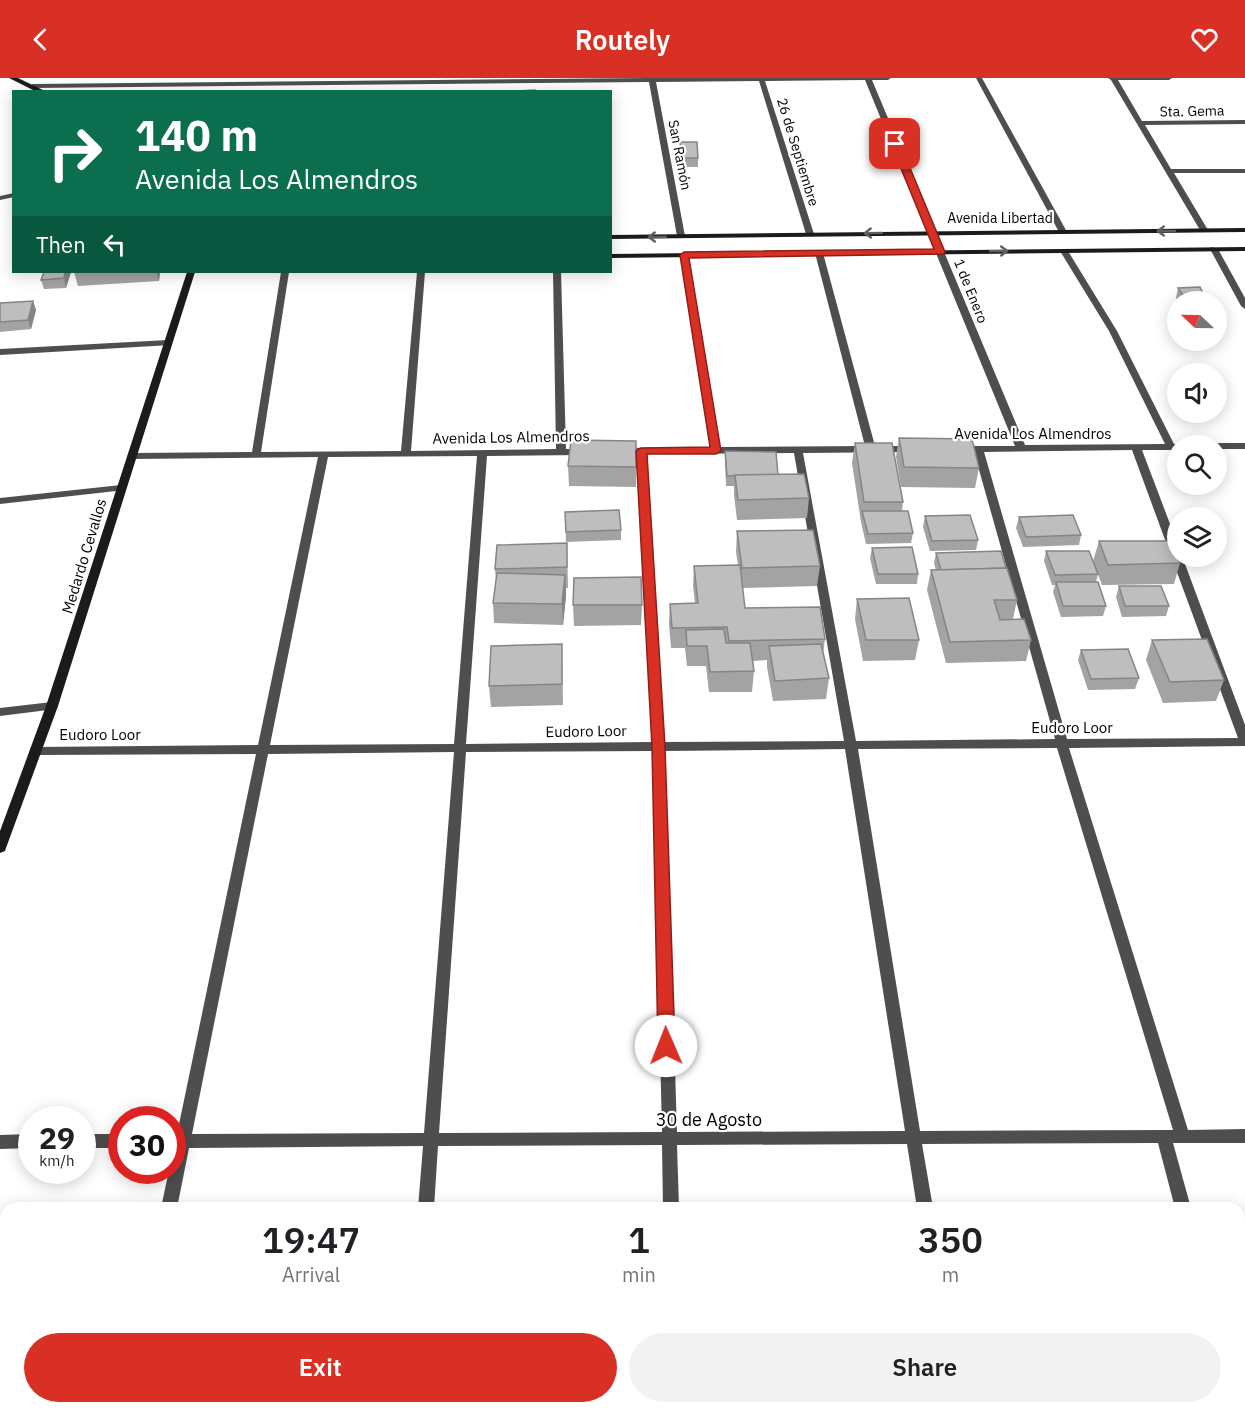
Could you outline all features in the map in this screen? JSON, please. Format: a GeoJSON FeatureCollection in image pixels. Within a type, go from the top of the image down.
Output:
{"type":"FeatureCollection","features":[{"type":"Feature","properties":{"kind":"street"},"geometry":{"type":"LineString","coordinates":[[12,78],[40,90]]}},
{"type":"Feature","properties":{"kind":"street","name":"1 de Enero"},"geometry":{"type":"LineString","coordinates":[[868,78],[1021,448]]}},
{"type":"Feature","properties":{"kind":"street"},"geometry":{"type":"LineString","coordinates":[[33,86],[105,82],[207,81],[318,84],[426,80],[888,78]]}},
{"type":"Feature","properties":{"kind":"street"},"geometry":{"type":"LineString","coordinates":[[979,78],[1063,232]]}},
{"type":"Feature","properties":{"kind":"street"},"geometry":{"type":"LineString","coordinates":[[1112,78],[1169,78]]}},
{"type":"Feature","properties":{"kind":"street"},"geometry":{"type":"LineString","coordinates":[[1112,78],[1204,230]]}},
{"type":"Feature","properties":{"kind":"street","name":"San Ramón"},"geometry":{"type":"LineString","coordinates":[[652,79],[681,236]]}},
{"type":"Feature","properties":{"kind":"street","name":"26 de Septiembre"},"geometry":{"type":"LineString","coordinates":[[761,79],[810,234]]}},
{"type":"Feature","properties":{"kind":"street","name":"Sta. Gema"},"geometry":{"type":"LineString","coordinates":[[1139,123],[1245,122]]}},
{"type":"Feature","properties":{"kind":"street"},"geometry":{"type":"LineString","coordinates":[[1168,171],[1245,171]]}},
{"type":"Feature","properties":{"kind":"street","name":"Avenida Libertad"},"geometry":{"type":"LineString","coordinates":[[612,237],[1245,230]]}},
{"type":"Feature","properties":{"kind":"street"},"geometry":{"type":"LineString","coordinates":[[1214,249],[1245,306]]}},
{"type":"Feature","properties":{"kind":"street"},"geometry":{"type":"LineString","coordinates":[[612,256],[1245,249]]}},
{"type":"Feature","properties":{"kind":"street"},"geometry":{"type":"LineString","coordinates":[[1064,251],[1113,331],[1168,435]]}},
{"type":"Feature","properties":{"kind":"street"},"geometry":{"type":"LineString","coordinates":[[819,254],[871,449]]}},
{"type":"Feature","properties":{"kind":"street"},"geometry":{"type":"LineString","coordinates":[[684,255],[716,451]]}},
{"type":"Feature","properties":{"kind":"street","name":"Medardo Cevallos"},"geometry":{"type":"LineString","coordinates":[[0,848],[52,706],[191,273]]}},
{"type":"Feature","properties":{"kind":"street"},"geometry":{"type":"LineString","coordinates":[[256,455],[285,273]]}},
{"type":"Feature","properties":{"kind":"street"},"geometry":{"type":"LineString","coordinates":[[406,453],[421,273]]}},
{"type":"Feature","properties":{"kind":"street"},"geometry":{"type":"LineString","coordinates":[[556,273],[561,452]]}},
{"type":"Feature","properties":{"kind":"street"},"geometry":{"type":"LineString","coordinates":[[0,352],[168,343]]}},
{"type":"Feature","properties":{"kind":"street"},"geometry":{"type":"LineString","coordinates":[[1227,446],[1245,446]]}},
{"type":"Feature","properties":{"kind":"street"},"geometry":{"type":"LineString","coordinates":[[1136,447],[1245,742]]}},
{"type":"Feature","properties":{"kind":"street","name":"Avenida Los Almendros"},"geometry":{"type":"LineString","coordinates":[[942,449],[1167,447]]}},
{"type":"Feature","properties":{"kind":"street"},"geometry":{"type":"LineString","coordinates":[[978,448],[1062,744],[1182,1136]]}},
{"type":"Feature","properties":{"kind":"street","name":"Avenida Los Almendros"},"geometry":{"type":"LineString","coordinates":[[607,452],[930,449]]}},
{"type":"Feature","properties":{"kind":"street"},"geometry":{"type":"LineString","coordinates":[[798,450],[851,746],[924,1202]]}},
{"type":"Feature","properties":{"kind":"street"},"geometry":{"type":"LineString","coordinates":[[641,451],[659,747],[671,1202]]}},
{"type":"Feature","properties":{"kind":"street","name":"Avenida Los Almendros"},"geometry":{"type":"LineString","coordinates":[[132,456],[595,452]]}},
{"type":"Feature","properties":{"kind":"street"},"geometry":{"type":"LineString","coordinates":[[426,1202],[482,453]]}},
{"type":"Feature","properties":{"kind":"street"},"geometry":{"type":"LineString","coordinates":[[186,1106],[264,750],[324,454]]}},
{"type":"Feature","properties":{"kind":"street"},"geometry":{"type":"LineString","coordinates":[[0,501],[121,488]]}},
{"type":"Feature","properties":{"kind":"street"},"geometry":{"type":"LineString","coordinates":[[0,712],[52,706]]}},
{"type":"Feature","properties":{"kind":"street","name":"Eudoro Loor"},"geometry":{"type":"LineString","coordinates":[[35,751],[1245,742]]}},
{"type":"Feature","properties":{"kind":"street"},"geometry":{"type":"LineString","coordinates":[[1164,1136],[1181,1202]]}},
{"type":"Feature","properties":{"kind":"street","name":"30 de Agosto"},"geometry":{"type":"LineString","coordinates":[[186,1141],[1245,1136]]}},
{"type":"Feature","properties":{"kind":"street"},"geometry":{"type":"LineString","coordinates":[[0,1142],[18,1141]]}},
{"type":"Feature","properties":{"kind":"street"},"geometry":{"type":"LineString","coordinates":[[170,1202],[172,1184]]}},
{"type":"Feature","properties":{"kind":"building"},"geometry":{"type":"Polygon","coordinates":[[[680,142],[697,142],[698,158],[681,158],[680,142]]]}},
{"type":"Feature","properties":{"kind":"building"},"geometry":{"type":"Polygon","coordinates":[[[44,273],[65,273],[64,278],[41,280],[44,273]]]}},
{"type":"Feature","properties":{"kind":"building"},"geometry":{"type":"Polygon","coordinates":[[[1200,287],[1202,291],[1180,291],[1178,288],[1200,287]]]}},
{"type":"Feature","properties":{"kind":"building"},"geometry":{"type":"Polygon","coordinates":[[[33,301],[28,320],[0,322],[0,303],[33,301]]]}},
{"type":"Feature","properties":{"kind":"building"},"geometry":{"type":"Polygon","coordinates":[[[899,438],[972,439],[979,468],[904,467],[899,438]]]}},
{"type":"Feature","properties":{"kind":"building"},"geometry":{"type":"Polygon","coordinates":[[[571,440],[636,441],[636,467],[568,466],[571,440]]]}},
{"type":"Feature","properties":{"kind":"building"},"geometry":{"type":"Polygon","coordinates":[[[855,443],[892,443],[903,502],[864,502],[855,443]]]}},
{"type":"Feature","properties":{"kind":"building"},"geometry":{"type":"Polygon","coordinates":[[[725,451],[776,452],[778,475],[727,476],[725,451]]]}},
{"type":"Feature","properties":{"kind":"building"},"geometry":{"type":"Polygon","coordinates":[[[804,474],[809,498],[738,500],[735,475],[804,474]]]}},
{"type":"Feature","properties":{"kind":"building"},"geometry":{"type":"Polygon","coordinates":[[[619,510],[621,530],[566,532],[565,512],[619,510]]]}},
{"type":"Feature","properties":{"kind":"building"},"geometry":{"type":"Polygon","coordinates":[[[862,511],[908,511],[913,533],[868,534],[862,511]]]}},
{"type":"Feature","properties":{"kind":"building"},"geometry":{"type":"Polygon","coordinates":[[[970,515],[978,540],[932,541],[925,516],[970,515]]]}},
{"type":"Feature","properties":{"kind":"building"},"geometry":{"type":"Polygon","coordinates":[[[1073,515],[1081,535],[1026,537],[1019,517],[1073,515]]]}},
{"type":"Feature","properties":{"kind":"building"},"geometry":{"type":"Polygon","coordinates":[[[813,530],[820,566],[742,568],[737,531],[813,530]]]}},
{"type":"Feature","properties":{"kind":"building"},"geometry":{"type":"Polygon","coordinates":[[[1099,541],[1167,541],[1167,563],[1108,565],[1099,541]]]}},
{"type":"Feature","properties":{"kind":"building"},"geometry":{"type":"Polygon","coordinates":[[[567,543],[567,567],[495,569],[497,545],[567,543]]]}},
{"type":"Feature","properties":{"kind":"building"},"geometry":{"type":"Polygon","coordinates":[[[912,547],[918,574],[878,574],[872,548],[912,547]]]}},
{"type":"Feature","properties":{"kind":"building"},"geometry":{"type":"Polygon","coordinates":[[[1001,551],[1006,568],[941,570],[936,553],[1001,551]]]}},
{"type":"Feature","properties":{"kind":"building"},"geometry":{"type":"Polygon","coordinates":[[[1046,551],[1089,551],[1098,574],[1055,575],[1046,551]]]}},
{"type":"Feature","properties":{"kind":"building"},"geometry":{"type":"Polygon","coordinates":[[[740,565],[745,608],[820,607],[825,639],[729,641],[727,627],[672,628],[670,604],[698,603],[694,566],[740,565]]]}},
{"type":"Feature","properties":{"kind":"building"},"geometry":{"type":"Polygon","coordinates":[[[1007,568],[1017,600],[994,600],[1000,620],[1024,619],[1031,640],[950,642],[931,570],[1007,568]]]}},
{"type":"Feature","properties":{"kind":"building"},"geometry":{"type":"Polygon","coordinates":[[[497,573],[565,575],[562,604],[493,603],[497,573]]]}},
{"type":"Feature","properties":{"kind":"building"},"geometry":{"type":"Polygon","coordinates":[[[641,577],[642,605],[573,605],[574,578],[641,577]]]}},
{"type":"Feature","properties":{"kind":"building"},"geometry":{"type":"Polygon","coordinates":[[[1056,582],[1098,582],[1106,606],[1063,606],[1056,582]]]}},
{"type":"Feature","properties":{"kind":"building"},"geometry":{"type":"Polygon","coordinates":[[[1119,586],[1161,586],[1169,606],[1125,606],[1119,586]]]}},
{"type":"Feature","properties":{"kind":"building"},"geometry":{"type":"Polygon","coordinates":[[[909,598],[919,640],[866,640],[857,599],[909,598]]]}},
{"type":"Feature","properties":{"kind":"building"},"geometry":{"type":"Polygon","coordinates":[[[724,629],[726,643],[750,643],[754,671],[710,672],[707,646],[687,646],[686,630],[724,629]]]}},
{"type":"Feature","properties":{"kind":"building"},"geometry":{"type":"Polygon","coordinates":[[[1207,639],[1224,680],[1170,682],[1152,640],[1207,639]]]}},
{"type":"Feature","properties":{"kind":"building"},"geometry":{"type":"Polygon","coordinates":[[[562,644],[562,684],[489,686],[491,646],[562,644]]]}},
{"type":"Feature","properties":{"kind":"building"},"geometry":{"type":"Polygon","coordinates":[[[821,644],[829,678],[775,681],[769,646],[821,644]]]}},
{"type":"Feature","properties":{"kind":"building"},"geometry":{"type":"Polygon","coordinates":[[[1128,649],[1139,678],[1091,679],[1081,650],[1128,649]]]}},
{"type":"Feature","properties":{"kind":"route"},"geometry":{"type":"LineString","coordinates":[[666,1046],[659,747],[641,451],[716,451],[684,255],[940,252],[895,144]]}}]}
